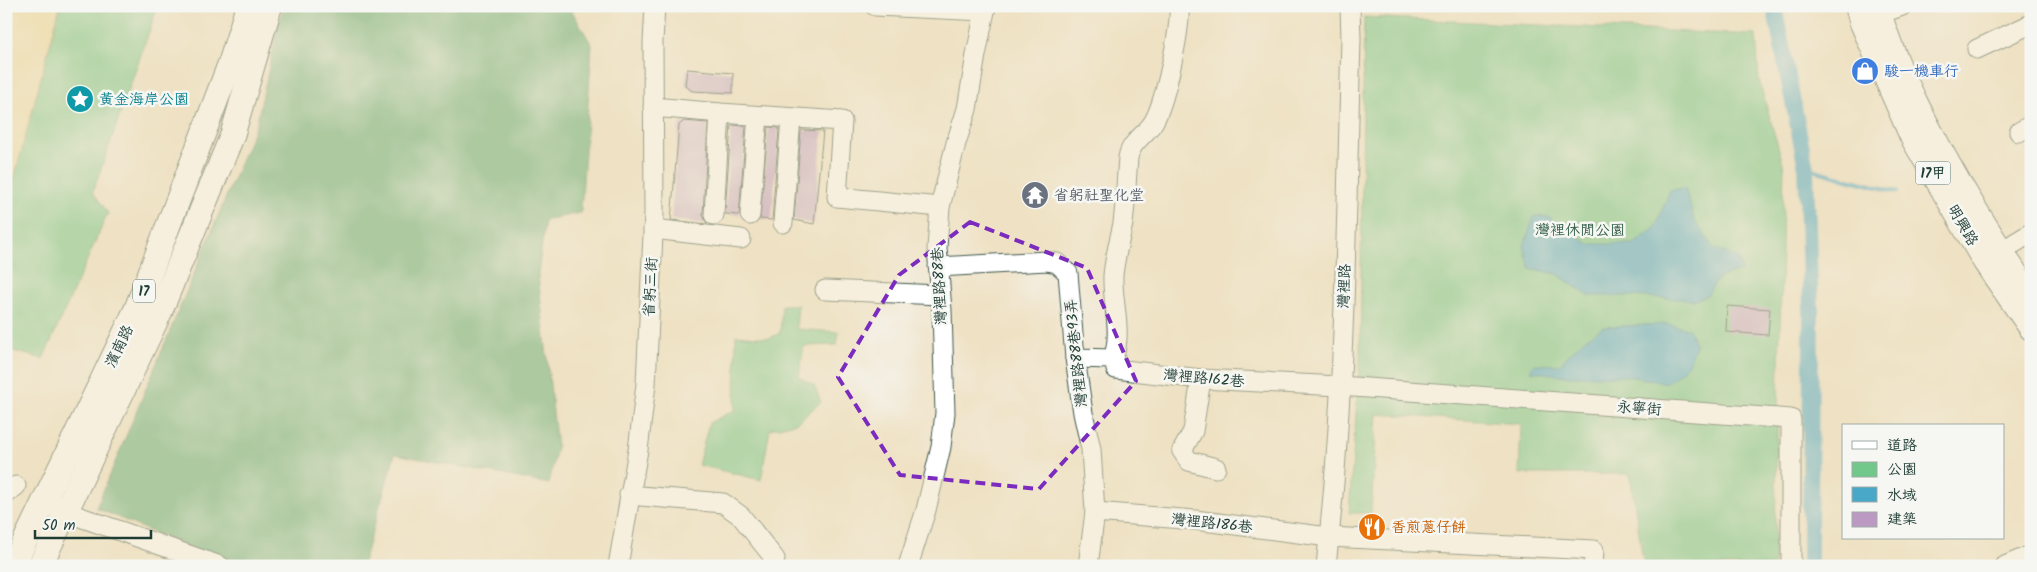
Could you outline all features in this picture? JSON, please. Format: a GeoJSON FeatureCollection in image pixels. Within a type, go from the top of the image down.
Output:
{"type":"FeatureCollection","features":[{"type":"Feature","properties":{"kind":"main road","name":"濱南路"},"geometry":{"type":"LineString","coordinates":[[13,566],[136,310],[231,61],[248,6]]}},
{"type":"Feature","properties":{"kind":"main road","name":"濱南路"},"geometry":{"type":"LineString","coordinates":[[40,566],[160,312],[232,136],[270,6]]}},
{"type":"Feature","properties":{"kind":"main road","name":"明興路"},"geometry":{"type":"LineString","coordinates":[[1871,9],[1992,257],[2031,328]]}},
{"type":"Feature","properties":{"kind":"main road","name":"明興路"},"geometry":{"type":"LineString","coordinates":[[1992,257],[2031,296]]}},
{"type":"Feature","properties":{"kind":"street","name":"省躬三街"},"geometry":{"type":"LineString","coordinates":[[618,566],[638,450],[646,384],[653,229],[655,6]]}},
{"type":"Feature","properties":{"kind":"street"},"geometry":{"type":"LineString","coordinates":[[874,6],[985,8]]}},
{"type":"Feature","properties":{"kind":"street"},"geometry":{"type":"LineString","coordinates":[[1075,358],[1113,359],[1118,340],[1118,326],[1113,275],[1124,215],[1128,157],[1131,148],[1154,121],[1163,97],[1178,37],[1179,6]]}},
{"type":"Feature","properties":{"kind":"street","name":"灣裡路"},"geometry":{"type":"LineString","coordinates":[[1326,566],[1334,491],[1340,386],[1351,39],[1350,6]]}},
{"type":"Feature","properties":{"kind":"street"},"geometry":{"type":"LineString","coordinates":[[1871,9],[1902,6]]}},
{"type":"Feature","properties":{"kind":"street","name":"灣裡路88巷"},"geometry":{"type":"LineString","coordinates":[[908,566],[926,510],[940,447],[944,413],[937,231],[940,207],[956,143],[967,109],[985,8]]}},
{"type":"Feature","properties":{"kind":"street"},"geometry":{"type":"LineString","coordinates":[[1977,49],[2031,24]]}},
{"type":"Feature","properties":{"kind":"street"},"geometry":{"type":"LineString","coordinates":[[653,107],[842,121],[837,197],[940,207]]}},
{"type":"Feature","properties":{"kind":"street"},"geometry":{"type":"LineString","coordinates":[[714,214],[720,113]]}},
{"type":"Feature","properties":{"kind":"street"},"geometry":{"type":"LineString","coordinates":[[750,215],[758,116]]}},
{"type":"Feature","properties":{"kind":"street"},"geometry":{"type":"LineString","coordinates":[[783,223],[791,118]]}},
{"type":"Feature","properties":{"kind":"street"},"geometry":{"type":"LineString","coordinates":[[653,229],[741,239]]}},
{"type":"Feature","properties":{"kind":"street"},"geometry":{"type":"LineString","coordinates":[[1992,257],[2031,233]]}},
{"type":"Feature","properties":{"kind":"street","name":"灣裡路88巷93弄"},"geometry":{"type":"LineString","coordinates":[[938,267],[1047,261],[1057,263],[1068,272],[1075,358],[1083,413],[1091,449],[1095,512],[1088,566]]}},
{"type":"Feature","properties":{"kind":"street"},"geometry":{"type":"LineString","coordinates":[[825,290],[940,296]]}},
{"type":"Feature","properties":{"kind":"street","name":"灣裡路162巷"},"geometry":{"type":"LineString","coordinates":[[1113,359],[1116,369],[1201,379],[1340,386]]}},
{"type":"Feature","properties":{"kind":"street"},"geometry":{"type":"LineString","coordinates":[[1201,379],[1193,431],[1182,451],[1189,461],[1216,468]]}},
{"type":"Feature","properties":{"kind":"street","name":"永寧街"},"geometry":{"type":"LineString","coordinates":[[1340,386],[1791,419],[1791,566]]}},
{"type":"Feature","properties":{"kind":"street"},"geometry":{"type":"LineString","coordinates":[[629,495],[723,503],[741,516],[775,559],[772,566]]}},
{"type":"Feature","properties":{"kind":"street"},"geometry":{"type":"LineString","coordinates":[[44,501],[66,512],[220,566]]}},
{"type":"Feature","properties":{"kind":"street","name":"灣裡路186巷"},"geometry":{"type":"LineString","coordinates":[[1095,512],[1195,520],[1329,537],[1594,550],[1593,566]]}},
{"type":"Feature","properties":{"kind":"street"},"geometry":{"type":"LineString","coordinates":[[2005,566],[2031,555]]}},
{"type":"Feature","properties":{"kind":"highlighted area"},"geometry":{"type":"Polygon","coordinates":[[[970,222],[1087,268],[1136,381],[1039,489],[900,475],[838,377],[899,275],[970,222]]]}},
{"type":"Feature","properties":{"kind":"green space","name":"黃金海岸公園"},"geometry":{"type":"Polygon","coordinates":[[[60,6],[158,6],[93,192],[108,213],[43,359],[6,349],[6,209],[60,6]]]}},
{"type":"Feature","properties":{"kind":"green space"},"geometry":{"type":"Polygon","coordinates":[[[283,6],[569,6],[592,45],[581,213],[545,220],[538,275],[557,447],[549,484],[395,454],[362,566],[250,566],[195,551],[96,508],[256,125],[283,6]]]}},
{"type":"Feature","properties":{"kind":"green space","name":"灣裡休閒公園"},"geometry":{"type":"Polygon","coordinates":[[[1364,17],[1756,35],[1759,80],[1784,167],[1774,566],[1646,566],[1643,560],[1630,474],[1519,474],[1521,424],[1377,414],[1371,513],[1349,513],[1360,357],[1364,17]]]}},
{"type":"Feature","properties":{"kind":"green space"},"geometry":{"type":"Polygon","coordinates":[[[782,305],[798,305],[796,329],[839,332],[837,345],[804,346],[799,377],[814,385],[821,402],[796,423],[770,429],[761,480],[698,465],[709,423],[735,410],[736,335],[770,338],[780,333],[782,305]]]}},
{"type":"Feature","properties":{"kind":"sand"},"geometry":{"type":"Polygon","coordinates":[[[8,6],[60,6],[6,209],[6,15],[8,6]]]}},
{"type":"Feature","properties":{"kind":"water"},"geometry":{"type":"Polygon","coordinates":[[[1685,188],[1695,222],[1715,249],[1738,258],[1742,271],[1719,277],[1707,295],[1695,300],[1630,296],[1589,296],[1557,274],[1530,268],[1524,246],[1534,216],[1549,217],[1589,244],[1634,244],[1655,228],[1670,190],[1685,188]]]}},
{"type":"Feature","properties":{"kind":"water"},"geometry":{"type":"Polygon","coordinates":[[[1666,324],[1689,329],[1696,346],[1687,366],[1668,383],[1628,376],[1566,376],[1530,371],[1534,364],[1559,365],[1582,341],[1603,327],[1666,324]]]}},
{"type":"Feature","properties":{"kind":"building"},"geometry":{"type":"Polygon","coordinates":[[[687,69],[733,73],[733,93],[692,91],[685,85],[687,69]]]}},
{"type":"Feature","properties":{"kind":"building"},"geometry":{"type":"Polygon","coordinates":[[[684,121],[708,123],[703,214],[707,224],[671,220],[679,125],[684,121]]]}},
{"type":"Feature","properties":{"kind":"building"},"geometry":{"type":"Polygon","coordinates":[[[731,125],[746,126],[739,215],[725,214],[731,125]]]}},
{"type":"Feature","properties":{"kind":"building"},"geometry":{"type":"Polygon","coordinates":[[[768,127],[779,128],[772,220],[760,219],[768,127]]]}},
{"type":"Feature","properties":{"kind":"building"},"geometry":{"type":"Polygon","coordinates":[[[801,130],[823,131],[814,224],[794,220],[801,130]]]}},
{"type":"Feature","properties":{"kind":"building"},"geometry":{"type":"Polygon","coordinates":[[[1727,306],[1770,309],[1768,335],[1726,332],[1727,306]]]}},
{"type":"Feature","properties":{"kind":"waterway"},"geometry":{"type":"LineString","coordinates":[[1774,6],[1806,168],[1811,312],[1810,566]]}},
{"type":"Feature","properties":{"kind":"waterway"},"geometry":{"type":"LineString","coordinates":[[1806,168],[1897,192]]}},
{"type":"Feature","properties":{"kind":"place","name":"駿一機車行"},"geometry":{"type":"Point","coordinates":[1865,71]}},
{"type":"Feature","properties":{"kind":"place","name":"黃金海岸公園"},"geometry":{"type":"Point","coordinates":[80,99]}},
{"type":"Feature","properties":{"kind":"place","name":"省躬社聖化堂"},"geometry":{"type":"Point","coordinates":[1035,195]}},
{"type":"Feature","properties":{"kind":"place","name":"香煎蔥仔餅"},"geometry":{"type":"Point","coordinates":[1372,527]}}]}
